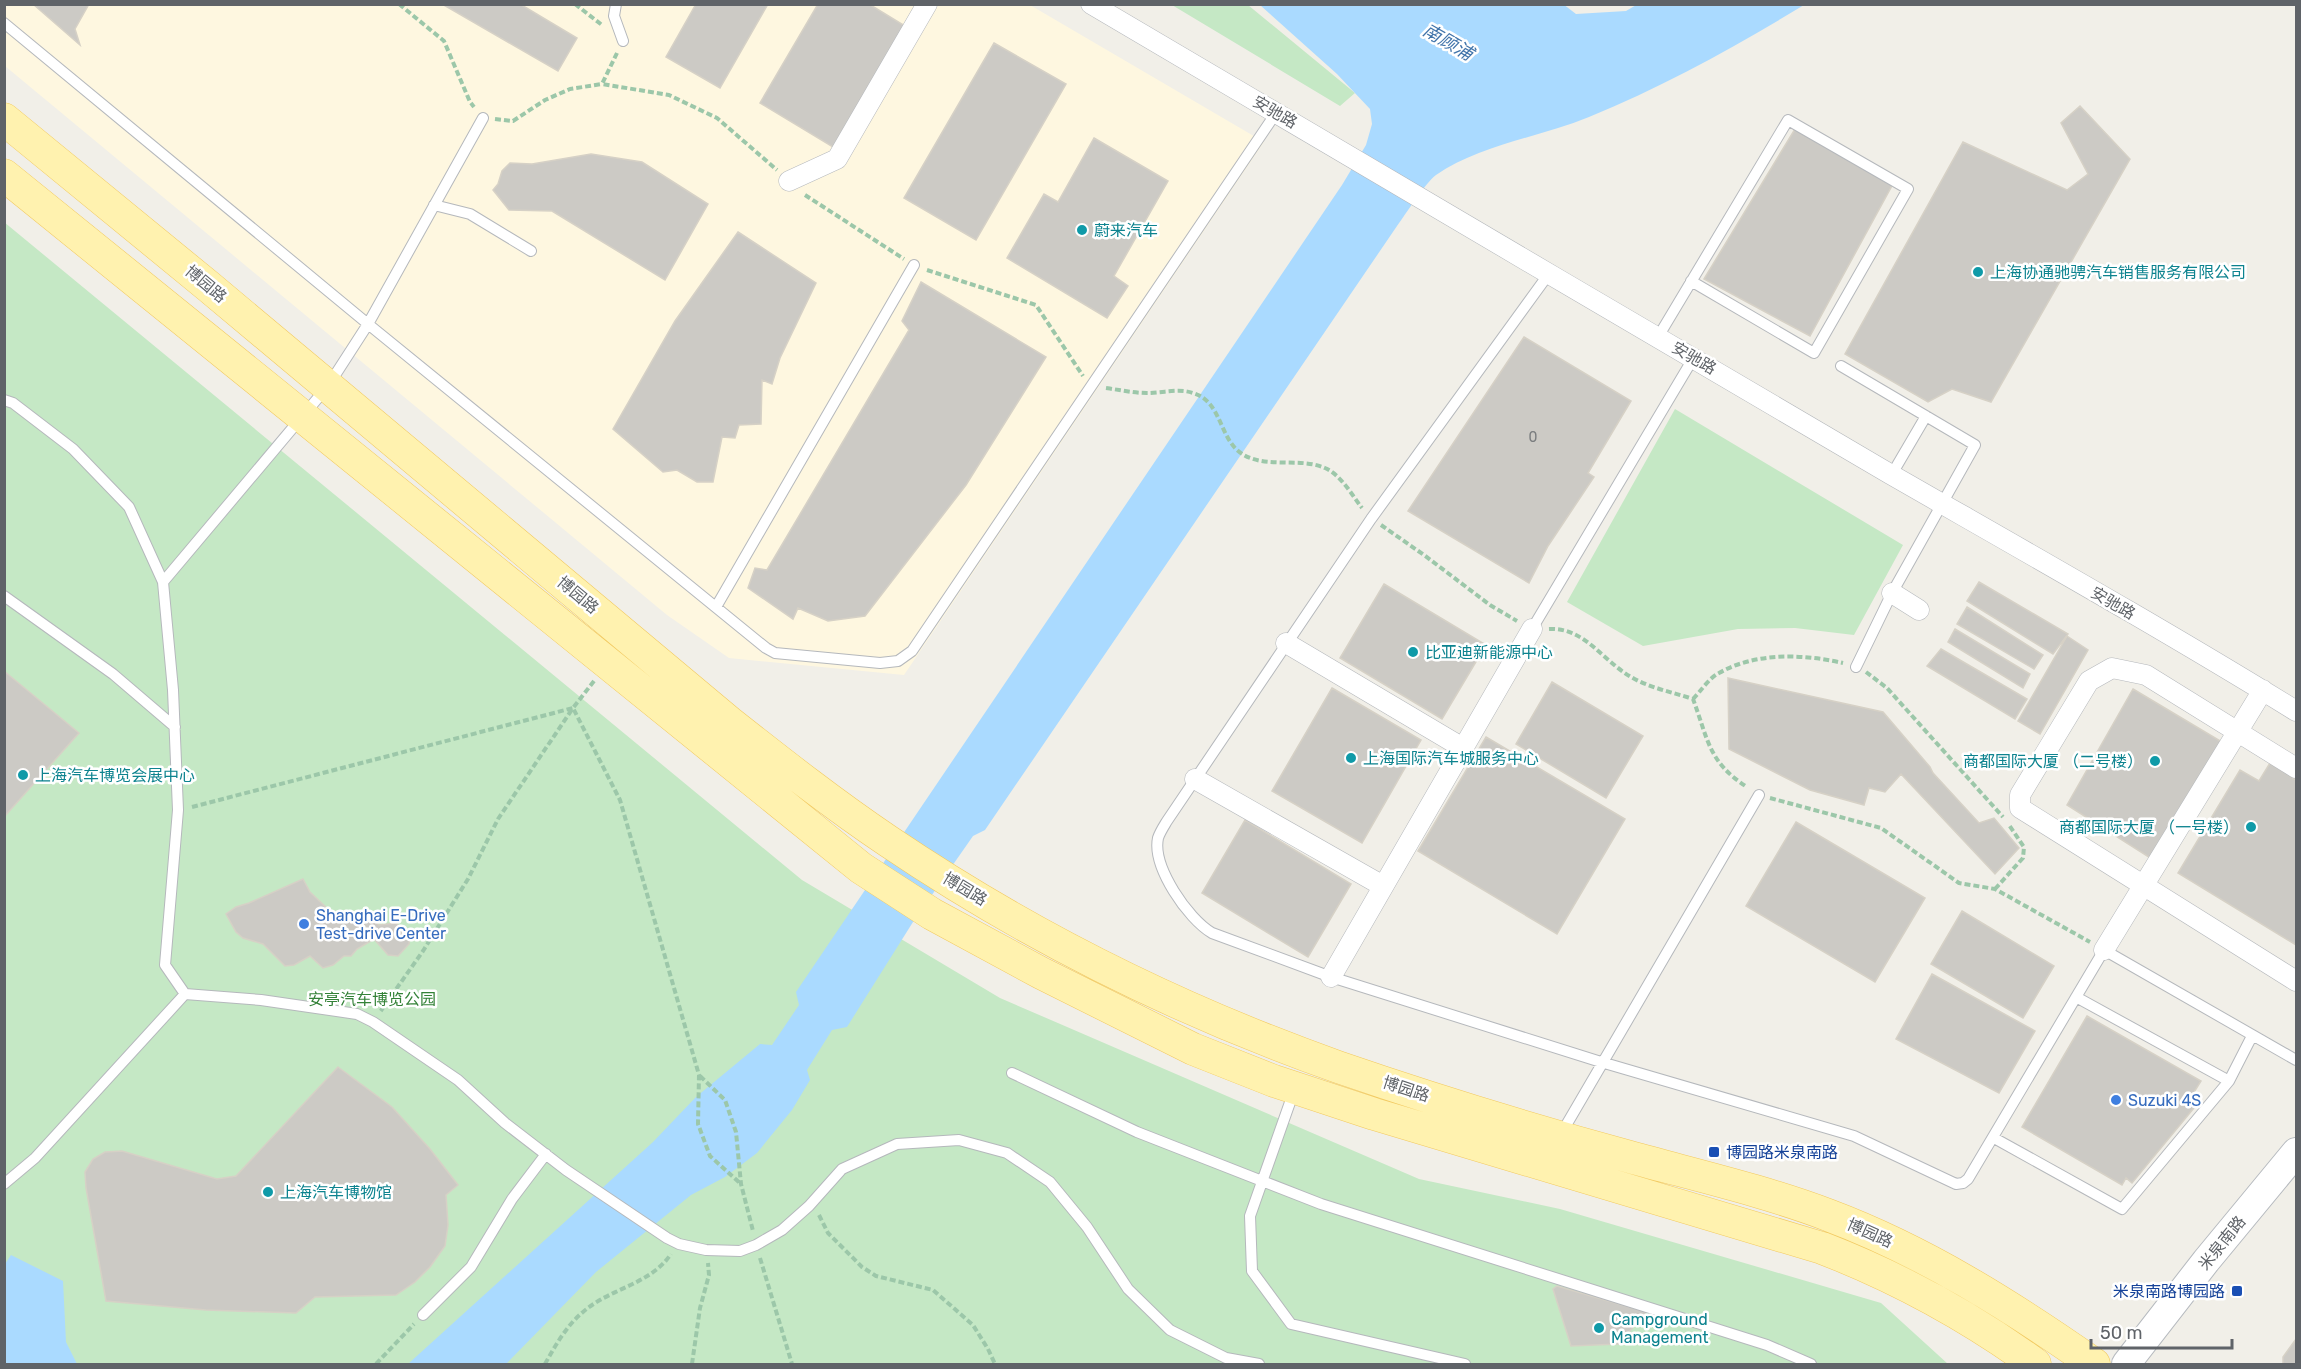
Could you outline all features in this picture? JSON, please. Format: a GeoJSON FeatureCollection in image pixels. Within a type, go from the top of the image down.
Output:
{"type":"FeatureCollection","features":[{"type":"Feature","properties":{"kind":"main road","name":"博园路"},"geometry":{"type":"LineString","coordinates":[[4,119],[328,386],[729,722],[807,783],[890,842],[1043,936],[1118,975],[1268,1041],[1340,1068],[1559,1138],[1827,1214],[1885,1239],[1962,1279],[2027,1317],[2094,1365]]}},
{"type":"Feature","properties":{"kind":"main road","name":"博园路"},"geometry":{"type":"LineString","coordinates":[[4,175],[861,868],[932,914],[1041,973],[1193,1048],[1295,1088],[1374,1114],[1822,1248],[1866,1265],[1956,1313],[2035,1365]]}},
{"type":"Feature","properties":{"kind":"main road","name":"米泉南路"},"geometry":{"type":"LineString","coordinates":[[2126,1365],[2206,1261],[2296,1152]]}},
{"type":"Feature","properties":{"kind":"street"},"geometry":{"type":"LineString","coordinates":[[789,181],[837,159],[927,4]]}},
{"type":"Feature","properties":{"kind":"street","name":"安驰路"},"geometry":{"type":"LineString","coordinates":[[1091,4],[2296,711]]}},
{"type":"Feature","properties":{"kind":"street"},"geometry":{"type":"LineString","coordinates":[[1892,593],[1919,610]]}},
{"type":"Feature","properties":{"kind":"street"},"geometry":{"type":"LineString","coordinates":[[1332,977],[1532,629]]}},
{"type":"Feature","properties":{"kind":"street"},"geometry":{"type":"LineString","coordinates":[[1286,643],[1463,748]]}},
{"type":"Feature","properties":{"kind":"street"},"geometry":{"type":"LineString","coordinates":[[2296,768],[2146,675],[2112,668],[2088,681],[2020,795],[2020,808],[2296,981]]}},
{"type":"Feature","properties":{"kind":"street"},"geometry":{"type":"LineString","coordinates":[[2104,950],[2263,690]]}},
{"type":"Feature","properties":{"kind":"street"},"geometry":{"type":"LineString","coordinates":[[1196,779],[1383,886]]}},
{"type":"Feature","properties":{"kind":"lane"},"geometry":{"type":"LineString","coordinates":[[616,4],[614,16],[623,41]]}},
{"type":"Feature","properties":{"kind":"lane"},"geometry":{"type":"LineString","coordinates":[[4,23],[368,324],[766,648],[775,653],[880,663],[898,662],[912,651],[1276,113]]}},
{"type":"Feature","properties":{"kind":"lane"},"geometry":{"type":"LineString","coordinates":[[163,582],[328,386],[368,324],[483,118]]}},
{"type":"Feature","properties":{"kind":"lane"},"geometry":{"type":"LineString","coordinates":[[1658,337],[1690,281],[1788,120],[1908,189],[1814,353],[1690,281]]}},
{"type":"Feature","properties":{"kind":"lane"},"geometry":{"type":"LineString","coordinates":[[434,205],[470,214],[531,251]]}},
{"type":"Feature","properties":{"kind":"lane"},"geometry":{"type":"LineString","coordinates":[[716,607],[914,265]]}},
{"type":"Feature","properties":{"kind":"lane"},"geometry":{"type":"LineString","coordinates":[[1548,274],[1371,519],[1167,821],[1158,838],[1159,857],[1166,876],[1200,927],[1332,977],[1601,1062],[1854,1136],[1956,1184],[1968,1179],[1994,1138],[2104,950],[2296,1060]]}},
{"type":"Feature","properties":{"kind":"lane"},"geometry":{"type":"LineString","coordinates":[[1532,629],[1694,357]]}},
{"type":"Feature","properties":{"kind":"lane"},"geometry":{"type":"LineString","coordinates":[[1841,366],[1975,445],[1892,593],[1856,667]]}},
{"type":"Feature","properties":{"kind":"lane"},"geometry":{"type":"LineString","coordinates":[[4,400],[13,403],[73,449],[129,507],[163,582],[175,727],[178,810],[165,965],[185,994]]}},
{"type":"Feature","properties":{"kind":"lane"},"geometry":{"type":"LineString","coordinates":[[1892,474],[1926,416]]}},
{"type":"Feature","properties":{"kind":"lane"},"geometry":{"type":"LineString","coordinates":[[4,596],[113,674],[175,727]]}},
{"type":"Feature","properties":{"kind":"lane"},"geometry":{"type":"LineString","coordinates":[[1559,1138],[1601,1062],[1759,795]]}},
{"type":"Feature","properties":{"kind":"lane"},"geometry":{"type":"LineString","coordinates":[[185,994],[282,1003],[357,1014],[373,1022],[458,1080],[505,1123],[566,1170],[667,1238],[679,1244],[706,1250],[740,1251],[756,1245],[782,1230],[842,1169],[897,1144],[959,1140],[1007,1153],[1050,1182],[1088,1227],[1128,1289],[1170,1330],[1226,1358],[1259,1365]]}},
{"type":"Feature","properties":{"kind":"lane"},"geometry":{"type":"LineString","coordinates":[[4,1184],[35,1158],[185,994]]}},
{"type":"Feature","properties":{"kind":"lane"},"geometry":{"type":"LineString","coordinates":[[2076,997],[2229,1081]]}},
{"type":"Feature","properties":{"kind":"lane"},"geometry":{"type":"LineString","coordinates":[[1994,1138],[2122,1209],[2229,1081],[2252,1036]]}},
{"type":"Feature","properties":{"kind":"lane"},"geometry":{"type":"LineString","coordinates":[[1012,1073],[1137,1132],[1332,1208],[1767,1345],[1811,1365]]}},
{"type":"Feature","properties":{"kind":"lane"},"geometry":{"type":"LineString","coordinates":[[1295,1088],[1250,1216],[1252,1271],[1291,1324],[1465,1365]]}},
{"type":"Feature","properties":{"kind":"lane"},"geometry":{"type":"LineString","coordinates":[[423,1315],[471,1267],[512,1199],[546,1154]]}},
{"type":"Feature","properties":{"kind":"path"},"geometry":{"type":"LineString","coordinates":[[399,4],[444,41],[470,102],[483,118],[513,121],[545,100],[570,88],[602,84],[669,94],[717,118],[810,199],[914,265],[1036,305],[1090,386],[1146,393],[1193,393],[1210,404],[1237,450],[1251,458],[1266,462],[1289,462],[1325,468],[1338,478],[1371,519],[1424,555],[1490,605],[1532,629],[1560,628],[1577,634],[1608,662],[1632,678],[1657,689],[1693,699]]}},
{"type":"Feature","properties":{"kind":"path"},"geometry":{"type":"LineString","coordinates":[[575,4],[623,41],[602,84]]}},
{"type":"Feature","properties":{"kind":"path"},"geometry":{"type":"LineString","coordinates":[[1693,699],[1718,673],[1755,658],[1809,657],[1856,667],[1887,688],[1961,772],[1992,803],[2018,837],[2024,847],[2023,858],[1995,889]]}},
{"type":"Feature","properties":{"kind":"path"},"geometry":{"type":"LineString","coordinates":[[373,1022],[423,951],[468,879],[498,819],[573,708],[608,663]]}},
{"type":"Feature","properties":{"kind":"path"},"geometry":{"type":"LineString","coordinates":[[1693,699],[1708,744],[1719,762],[1735,779],[1759,795],[1881,828],[1959,883],[1995,889],[2104,950]]}},
{"type":"Feature","properties":{"kind":"path"},"geometry":{"type":"LineString","coordinates":[[178,810],[573,708]]}},
{"type":"Feature","properties":{"kind":"path"},"geometry":{"type":"LineString","coordinates":[[573,708],[620,800],[699,1075],[698,1124],[710,1156],[741,1184]]}},
{"type":"Feature","properties":{"kind":"path"},"geometry":{"type":"LineString","coordinates":[[699,1075],[725,1100],[736,1132],[741,1184],[756,1245],[792,1365]]}},
{"type":"Feature","properties":{"kind":"path"},"geometry":{"type":"LineString","coordinates":[[813,1201],[828,1233],[862,1267],[876,1276],[933,1290],[973,1325],[988,1348],[995,1365]]}},
{"type":"Feature","properties":{"kind":"path"},"geometry":{"type":"LineString","coordinates":[[545,1365],[553,1349],[583,1312],[658,1269],[679,1244]]}},
{"type":"Feature","properties":{"kind":"path"},"geometry":{"type":"LineString","coordinates":[[692,1365],[700,1308],[709,1275],[706,1250]]}},
{"type":"Feature","properties":{"kind":"path"},"geometry":{"type":"LineString","coordinates":[[376,1365],[423,1315]]}},
{"type":"Feature","properties":{"kind":"shaded area"},"geometry":{"type":"Polygon","coordinates":[[[4,5],[1030,5],[1264,142],[904,675],[729,658],[667,615],[5,66],[4,5]]]}},
{"type":"Feature","properties":{"kind":"green space"},"geometry":{"type":"Polygon","coordinates":[[[1172,5],[1248,5],[1355,93],[1340,106],[1172,5]]]}},
{"type":"Feature","properties":{"kind":"green space","name":"安亭汽车博览公园"},"geometry":{"type":"Polygon","coordinates":[[[4,222],[802,880],[1000,998],[1419,1179],[1560,1209],[1881,1303],[1948,1364],[5,1364],[4,222]]]}},
{"type":"Feature","properties":{"kind":"green space"},"geometry":{"type":"Polygon","coordinates":[[[1675,409],[1903,545],[1854,635],[1795,628],[1738,629],[1643,646],[1567,602],[1675,409]]]}},
{"type":"Feature","properties":{"kind":"water","name":"南顾浦"},"geometry":{"type":"Polygon","coordinates":[[[1563,4],[1576,14],[1626,11],[1638,4],[1804,5],[1725,51],[1645,92],[1589,117],[1472,156],[1436,175],[1421,191],[985,830],[973,836],[913,922],[847,1027],[832,1030],[807,1070],[810,1080],[792,1110],[757,1153],[725,1177],[691,1195],[596,1272],[506,1364],[408,1364],[653,1142],[696,1097],[760,1044],[772,1045],[799,1005],[796,992],[1342,185],[1366,145],[1372,124],[1370,109],[1337,74],[1260,5],[1563,4]]]}},
{"type":"Feature","properties":{"kind":"water"},"geometry":{"type":"Polygon","coordinates":[[[11,1255],[63,1281],[66,1342],[77,1364],[5,1364],[5,1264],[11,1255]]]}},
{"type":"Feature","properties":{"kind":"building"},"geometry":{"type":"Polygon","coordinates":[[[33,4],[89,4],[75,29],[80,45],[33,4]]]}},
{"type":"Feature","properties":{"kind":"building"},"geometry":{"type":"Polygon","coordinates":[[[442,4],[520,4],[577,38],[558,71],[442,4]]]}},
{"type":"Feature","properties":{"kind":"building"},"geometry":{"type":"Polygon","coordinates":[[[696,4],[768,4],[720,88],[666,57],[696,4]]]}},
{"type":"Feature","properties":{"kind":"building"},"geometry":{"type":"Polygon","coordinates":[[[818,4],[869,4],[905,26],[833,147],[760,103],[818,4]]]}},
{"type":"Feature","properties":{"kind":"building"},"geometry":{"type":"Polygon","coordinates":[[[994,43],[1066,84],[976,240],[904,198],[994,43]]]}},
{"type":"Feature","properties":{"kind":"building","name":"上海协通驰骋汽车销售服务有限公司"},"geometry":{"type":"Polygon","coordinates":[[[2080,106],[2130,159],[1991,402],[1952,389],[1928,402],[1845,354],[1963,142],[2067,190],[2088,174],[2061,123],[2080,106]]]}},
{"type":"Feature","properties":{"kind":"building"},"geometry":{"type":"Polygon","coordinates":[[[1795,129],[1894,182],[1810,336],[1704,279],[1795,129]]]}},
{"type":"Feature","properties":{"kind":"building","name":"蔚来汽车"},"geometry":{"type":"Polygon","coordinates":[[[1094,138],[1168,181],[1114,276],[1128,286],[1107,318],[1007,258],[1044,194],[1058,202],[1094,138]]]}},
{"type":"Feature","properties":{"kind":"building"},"geometry":{"type":"Polygon","coordinates":[[[591,154],[642,162],[708,204],[665,280],[552,211],[509,210],[493,190],[498,184],[502,171],[510,163],[532,164],[591,154]]]}},
{"type":"Feature","properties":{"kind":"building"},"geometry":{"type":"Polygon","coordinates":[[[738,232],[816,283],[780,358],[772,384],[762,380],[761,424],[739,425],[735,438],[722,437],[713,482],[697,482],[677,470],[663,472],[613,429],[675,321],[738,232]]]}},
{"type":"Feature","properties":{"kind":"building"},"geometry":{"type":"Polygon","coordinates":[[[921,282],[1046,357],[966,485],[865,616],[828,621],[798,608],[793,619],[748,588],[755,568],[767,570],[909,330],[902,321],[921,282]]]}},
{"type":"Feature","properties":{"kind":"building"},"geometry":{"type":"Polygon","coordinates":[[[1524,337],[1631,401],[1588,473],[1594,477],[1548,546],[1529,583],[1408,511],[1524,337]]]}},
{"type":"Feature","properties":{"kind":"building"},"geometry":{"type":"Polygon","coordinates":[[[1979,582],[2068,634],[2053,654],[1967,601],[1979,582]]]}},
{"type":"Feature","properties":{"kind":"building","name":"比亚迪新能源中心"},"geometry":{"type":"Polygon","coordinates":[[[1384,584],[1486,645],[1442,719],[1340,658],[1384,584]]]}},
{"type":"Feature","properties":{"kind":"building"},"geometry":{"type":"Polygon","coordinates":[[[1967,607],[2043,655],[2034,669],[1957,624],[1967,607]]]}},
{"type":"Feature","properties":{"kind":"building"},"geometry":{"type":"Polygon","coordinates":[[[1955,629],[2030,674],[2023,688],[1948,642],[1955,629]]]}},
{"type":"Feature","properties":{"kind":"building"},"geometry":{"type":"Polygon","coordinates":[[[2067,636],[2088,650],[2040,734],[2018,721],[2067,636]]]}},
{"type":"Feature","properties":{"kind":"building"},"geometry":{"type":"Polygon","coordinates":[[[1941,649],[2027,699],[2015,719],[1927,666],[1941,649]]]}},
{"type":"Feature","properties":{"kind":"building","name":"上海汽车博览会展中心"},"geometry":{"type":"Polygon","coordinates":[[[4,671],[79,733],[4,817],[4,671]]]}},
{"type":"Feature","properties":{"kind":"building"},"geometry":{"type":"Polygon","coordinates":[[[1728,678],[1883,712],[1933,773],[1979,823],[1994,818],[2019,848],[1995,874],[1901,774],[1885,792],[1869,788],[1864,805],[1810,790],[1729,749],[1728,678]]]}},
{"type":"Feature","properties":{"kind":"building"},"geometry":{"type":"Polygon","coordinates":[[[1552,682],[1643,736],[1606,798],[1516,744],[1552,682]]]}},
{"type":"Feature","properties":{"kind":"building","name":"上海国际汽车城服务中心"},"geometry":{"type":"Polygon","coordinates":[[[1332,688],[1421,740],[1362,843],[1272,791],[1332,688]]]}},
{"type":"Feature","properties":{"kind":"building","name":"商都国际大厦 （二号楼）"},"geometry":{"type":"Polygon","coordinates":[[[2133,689],[2227,745],[2155,861],[2067,805],[2133,689]]]}},
{"type":"Feature","properties":{"kind":"building"},"geometry":{"type":"Polygon","coordinates":[[[1486,737],[1625,819],[1557,934],[1418,851],[1486,737]]]}},
{"type":"Feature","properties":{"kind":"building","name":"商都国际大厦 （一号楼）"},"geometry":{"type":"Polygon","coordinates":[[[2270,763],[2296,780],[2296,945],[2178,873],[2240,770],[2259,781],[2270,763]]]}},
{"type":"Feature","properties":{"kind":"building"},"geometry":{"type":"Polygon","coordinates":[[[1245,820],[1351,884],[1308,957],[1202,893],[1245,820]]]}},
{"type":"Feature","properties":{"kind":"building"},"geometry":{"type":"Polygon","coordinates":[[[1796,822],[1925,898],[1875,982],[1746,906],[1796,822]]]}},
{"type":"Feature","properties":{"kind":"building","name":"Shanghai E-Drive Test-drive Center"},"geometry":{"type":"Polygon","coordinates":[[[303,879],[310,892],[331,912],[358,914],[373,919],[379,925],[396,923],[410,935],[409,944],[398,956],[388,955],[374,939],[357,949],[351,956],[344,956],[333,965],[323,968],[310,956],[294,965],[285,966],[263,944],[243,938],[236,932],[226,914],[236,907],[303,879]]]}},
{"type":"Feature","properties":{"kind":"building"},"geometry":{"type":"Polygon","coordinates":[[[1962,911],[2054,966],[2023,1018],[1931,964],[1962,911]]]}},
{"type":"Feature","properties":{"kind":"building"},"geometry":{"type":"Polygon","coordinates":[[[1932,974],[2035,1031],[1999,1093],[1896,1039],[1932,974]]]}},
{"type":"Feature","properties":{"kind":"building","name":"Suzuki 4S"},"geometry":{"type":"Polygon","coordinates":[[[2087,1016],[2201,1081],[2191,1097],[2198,1103],[2132,1183],[2126,1178],[2122,1185],[2022,1127],[2087,1016]]]}},
{"type":"Feature","properties":{"kind":"building","name":"上海汽车博物馆"},"geometry":{"type":"Polygon","coordinates":[[[338,1067],[392,1107],[430,1149],[458,1185],[446,1195],[448,1225],[445,1246],[430,1267],[415,1282],[396,1295],[315,1297],[296,1313],[206,1310],[106,1301],[86,1188],[85,1172],[93,1159],[105,1152],[122,1151],[217,1179],[236,1176],[338,1067]]]}},
{"type":"Feature","properties":{"kind":"building","name":"Campground Management"},"geometry":{"type":"Polygon","coordinates":[[[1557,1286],[1646,1312],[1619,1344],[1571,1346],[1553,1289],[1557,1286]]]}},
{"type":"Feature","properties":{"kind":"building"},"geometry":{"type":"Polygon","coordinates":[[[2296,1339],[2296,1364],[2283,1364],[2283,1357],[2296,1339]]]}},
{"type":"Feature","properties":{"kind":"place","name":"蔚来汽车"},"geometry":{"type":"Point","coordinates":[1082,230]}},
{"type":"Feature","properties":{"kind":"place","name":"上海协通驰骋汽车销售服务有限公司"},"geometry":{"type":"Point","coordinates":[1978,272]}},
{"type":"Feature","properties":{"kind":"place","name":"比亚迪新能源中心"},"geometry":{"type":"Point","coordinates":[1413,652]}},
{"type":"Feature","properties":{"kind":"place","name":"上海国际汽车城服务中心"},"geometry":{"type":"Point","coordinates":[1351,758]}},
{"type":"Feature","properties":{"kind":"place","name":"商都国际大厦 （二号楼）"},"geometry":{"type":"Point","coordinates":[2155,761]}},
{"type":"Feature","properties":{"kind":"place","name":"上海汽车博览会展中心"},"geometry":{"type":"Point","coordinates":[23,775]}},
{"type":"Feature","properties":{"kind":"place","name":"商都国际大厦 （一号楼）"},"geometry":{"type":"Point","coordinates":[2251,827]}},
{"type":"Feature","properties":{"kind":"place","name":"Shanghai E-Drive Test-drive Center"},"geometry":{"type":"Point","coordinates":[304,924]}},
{"type":"Feature","properties":{"kind":"place","name":"Suzuki 4S"},"geometry":{"type":"Point","coordinates":[2116,1100]}},
{"type":"Feature","properties":{"kind":"place","name":"博园路米泉南路"},"geometry":{"type":"Point","coordinates":[1714,1152]}},
{"type":"Feature","properties":{"kind":"place","name":"上海汽车博物馆"},"geometry":{"type":"Point","coordinates":[268,1192]}},
{"type":"Feature","properties":{"kind":"place","name":"米泉南路博园路"},"geometry":{"type":"Point","coordinates":[2237,1291]}},
{"type":"Feature","properties":{"kind":"place","name":"Campground Management"},"geometry":{"type":"Point","coordinates":[1599,1328]}}]}
